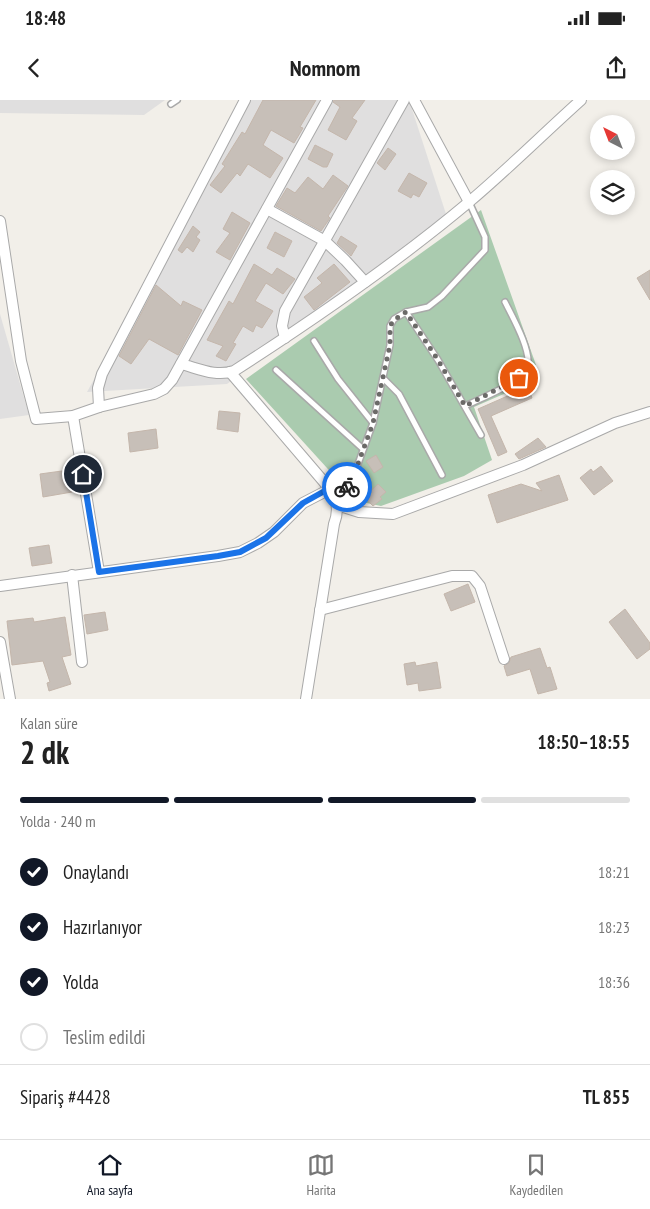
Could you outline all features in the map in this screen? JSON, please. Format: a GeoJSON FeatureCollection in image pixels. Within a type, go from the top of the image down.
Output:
{"type":"FeatureCollection","features":[{"type":"Feature","properties":{"kind":"street"},"geometry":{"type":"LineString","coordinates":[[99,407],[98,388],[102,374],[245,100]]}},
{"type":"Feature","properties":{"kind":"street"},"geometry":{"type":"LineString","coordinates":[[0,221],[21,361],[36,419],[73,416],[99,407],[158,392],[168,385],[181,364],[327,100]]}},
{"type":"Feature","properties":{"kind":"street"},"geometry":{"type":"LineString","coordinates":[[285,338],[282,326],[285,311],[404,100]]}},
{"type":"Feature","properties":{"kind":"street"},"geometry":{"type":"LineString","coordinates":[[414,100],[469,202]]}},
{"type":"Feature","properties":{"kind":"street"},"geometry":{"type":"LineString","coordinates":[[181,364],[216,374],[230,372],[285,338],[365,282],[469,202],[581,100]]}},
{"type":"Feature","properties":{"kind":"street"},"geometry":{"type":"LineString","coordinates":[[267,209],[324,241],[365,282]]}},
{"type":"Feature","properties":{"kind":"street"},"geometry":{"type":"LineString","coordinates":[[230,372],[330,488],[337,502],[306,699]]}},
{"type":"Feature","properties":{"kind":"street"},"geometry":{"type":"LineString","coordinates":[[337,502],[359,512],[393,514],[523,465],[615,423],[650,412]]}},
{"type":"Feature","properties":{"kind":"street"},"geometry":{"type":"LineString","coordinates":[[73,416],[99,572]]}},
{"type":"Feature","properties":{"kind":"street"},"geometry":{"type":"LineString","coordinates":[[0,586],[240,552],[266,538],[303,503],[330,488]]}},
{"type":"Feature","properties":{"kind":"street"},"geometry":{"type":"LineString","coordinates":[[72,576],[82,662]]}},
{"type":"Feature","properties":{"kind":"street"},"geometry":{"type":"LineString","coordinates":[[320,610],[452,576],[472,576],[480,586],[504,659]]}},
{"type":"Feature","properties":{"kind":"street"},"geometry":{"type":"LineString","coordinates":[[0,642],[10,699]]}},
{"type":"Feature","properties":{"kind":"lane"},"geometry":{"type":"LineString","coordinates":[[171,104],[177,100]]}},
{"type":"Feature","properties":{"kind":"lane"},"geometry":{"type":"LineString","coordinates":[[337,502],[351,483],[373,423],[390,345],[390,326],[394,320],[406,312],[428,306],[442,296],[485,250],[485,237],[469,202]]}},
{"type":"Feature","properties":{"kind":"lane"},"geometry":{"type":"LineString","coordinates":[[465,406],[519,378],[527,368],[528,358],[522,339],[505,302]]}},
{"type":"Feature","properties":{"kind":"lane"},"geometry":{"type":"LineString","coordinates":[[406,312],[438,360],[481,435]]}},
{"type":"Feature","properties":{"kind":"lane"},"geometry":{"type":"LineString","coordinates":[[314,341],[338,379],[373,423]]}},
{"type":"Feature","properties":{"kind":"lane"},"geometry":{"type":"LineString","coordinates":[[276,370],[363,449]]}},
{"type":"Feature","properties":{"kind":"lane"},"geometry":{"type":"LineString","coordinates":[[383,378],[399,394],[442,476]]}},
{"type":"Feature","properties":{"kind":"shaded area"},"geometry":{"type":"Polygon","coordinates":[[[0,100],[165,100],[144,115],[0,113],[0,100]]]}},
{"type":"Feature","properties":{"kind":"shaded area"},"geometry":{"type":"Polygon","coordinates":[[[249,100],[409,100],[446,214],[349,292],[227,384],[87,392],[249,100]]]}},
{"type":"Feature","properties":{"kind":"shaded area"},"geometry":{"type":"Polygon","coordinates":[[[0,314],[29,415],[0,419],[0,314]]]}},
{"type":"Feature","properties":{"kind":"green space"},"geometry":{"type":"Polygon","coordinates":[[[481,210],[536,365],[513,390],[474,407],[492,460],[464,476],[381,506],[362,502],[337,479],[246,379],[481,210]]]}},
{"type":"Feature","properties":{"kind":"building"},"geometry":{"type":"Polygon","coordinates":[[[263,100],[316,100],[300,127],[303,128],[294,143],[271,130],[263,145],[283,158],[270,178],[248,164],[240,176],[237,173],[221,193],[210,185],[225,166],[222,164],[242,132],[245,134],[263,100]]]}},
{"type":"Feature","properties":{"kind":"building"},"geometry":{"type":"Polygon","coordinates":[[[334,100],[365,100],[352,118],[357,121],[346,140],[328,130],[340,107],[333,102],[334,100]]]}},
{"type":"Feature","properties":{"kind":"building"},"geometry":{"type":"Polygon","coordinates":[[[315,145],[333,154],[327,167],[323,167],[308,159],[315,145]]]}},
{"type":"Feature","properties":{"kind":"building"},"geometry":{"type":"Polygon","coordinates":[[[388,148],[396,154],[385,170],[377,163],[388,148]]]}},
{"type":"Feature","properties":{"kind":"building"},"geometry":{"type":"Polygon","coordinates":[[[409,173],[427,183],[419,197],[413,194],[411,198],[398,191],[409,173]]]}},
{"type":"Feature","properties":{"kind":"building"},"geometry":{"type":"Polygon","coordinates":[[[333,175],[348,186],[328,216],[330,218],[321,231],[276,206],[287,188],[295,193],[308,177],[323,189],[333,175]]]}},
{"type":"Feature","properties":{"kind":"building"},"geometry":{"type":"Polygon","coordinates":[[[232,212],[250,223],[230,260],[216,252],[230,233],[223,229],[232,212]]]}},
{"type":"Feature","properties":{"kind":"building"},"geometry":{"type":"Polygon","coordinates":[[[193,226],[200,232],[196,237],[200,240],[193,252],[187,247],[182,253],[178,250],[193,226]]]}},
{"type":"Feature","properties":{"kind":"building"},"geometry":{"type":"Polygon","coordinates":[[[275,232],[292,241],[284,257],[267,248],[275,232]]]}},
{"type":"Feature","properties":{"kind":"building"},"geometry":{"type":"Polygon","coordinates":[[[341,236],[357,246],[351,256],[337,243],[341,236]]]}},
{"type":"Feature","properties":{"kind":"building"},"geometry":{"type":"Polygon","coordinates":[[[254,264],[272,275],[277,268],[295,279],[283,294],[266,283],[255,301],[273,311],[262,328],[256,325],[253,332],[243,326],[233,343],[236,344],[226,361],[216,356],[223,346],[207,340],[229,301],[233,304],[254,264]]]}},
{"type":"Feature","properties":{"kind":"building"},"geometry":{"type":"Polygon","coordinates":[[[334,264],[350,282],[314,310],[304,297],[322,283],[317,278],[334,264]]]}},
{"type":"Feature","properties":{"kind":"building"},"geometry":{"type":"Polygon","coordinates":[[[650,270],[650,300],[637,278],[650,270]]]}},
{"type":"Feature","properties":{"kind":"building"},"geometry":{"type":"Polygon","coordinates":[[[156,285],[181,306],[183,301],[202,310],[178,355],[149,339],[131,364],[119,356],[156,285]]]}},
{"type":"Feature","properties":{"kind":"building"},"geometry":{"type":"Polygon","coordinates":[[[528,387],[532,398],[491,416],[507,452],[498,456],[478,409],[528,387]]]}},
{"type":"Feature","properties":{"kind":"building"},"geometry":{"type":"Polygon","coordinates":[[[219,411],[240,413],[238,432],[217,429],[219,411]]]}},
{"type":"Feature","properties":{"kind":"building"},"geometry":{"type":"Polygon","coordinates":[[[156,429],[158,448],[130,452],[128,433],[156,429]]]}},
{"type":"Feature","properties":{"kind":"building"},"geometry":{"type":"Polygon","coordinates":[[[538,438],[546,447],[519,459],[515,454],[538,438]]]}},
{"type":"Feature","properties":{"kind":"building"},"geometry":{"type":"Polygon","coordinates":[[[376,455],[383,467],[374,473],[366,461],[376,455]]]}},
{"type":"Feature","properties":{"kind":"building"},"geometry":{"type":"Polygon","coordinates":[[[601,466],[613,481],[594,495],[580,478],[591,469],[593,472],[601,466]]]}},
{"type":"Feature","properties":{"kind":"building"},"geometry":{"type":"Polygon","coordinates":[[[69,470],[72,492],[43,497],[40,474],[69,470]]]}},
{"type":"Feature","properties":{"kind":"building"},"geometry":{"type":"Polygon","coordinates":[[[559,475],[568,500],[497,523],[488,495],[521,484],[542,491],[536,483],[559,475]]]}},
{"type":"Feature","properties":{"kind":"building"},"geometry":{"type":"Polygon","coordinates":[[[378,484],[386,492],[380,497],[382,499],[373,506],[364,497],[378,484]]]}},
{"type":"Feature","properties":{"kind":"building"},"geometry":{"type":"Polygon","coordinates":[[[49,545],[52,563],[32,566],[29,548],[49,545]]]}},
{"type":"Feature","properties":{"kind":"building"},"geometry":{"type":"Polygon","coordinates":[[[468,584],[475,602],[451,611],[444,594],[468,584]]]}},
{"type":"Feature","properties":{"kind":"building"},"geometry":{"type":"Polygon","coordinates":[[[625,609],[650,643],[650,649],[637,659],[609,622],[625,609]]]}},
{"type":"Feature","properties":{"kind":"building"},"geometry":{"type":"Polygon","coordinates":[[[105,612],[108,630],[87,634],[84,615],[105,612]]]}},
{"type":"Feature","properties":{"kind":"building"},"geometry":{"type":"Polygon","coordinates":[[[65,617],[71,655],[62,657],[71,684],[49,691],[47,683],[50,682],[43,661],[12,665],[7,621],[33,618],[34,622],[65,617]]]}},
{"type":"Feature","properties":{"kind":"building"},"geometry":{"type":"Polygon","coordinates":[[[540,648],[547,668],[550,667],[557,689],[538,694],[530,669],[507,676],[504,666],[509,663],[511,657],[540,648]]]}},
{"type":"Feature","properties":{"kind":"building"},"geometry":{"type":"Polygon","coordinates":[[[415,662],[416,666],[437,662],[441,688],[419,691],[418,683],[407,685],[404,664],[415,662]]]}},
{"type":"Feature","properties":{"kind":"way so far"},"geometry":{"type":"LineString","coordinates":[[347,487],[351,483],[373,423],[390,345],[390,326],[394,320],[406,312],[438,360],[465,406],[519,378]]}},
{"type":"Feature","properties":{"kind":"route"},"geometry":{"type":"LineString","coordinates":[[83,474],[99,572],[240,552],[250,548],[274,532],[295,509],[312,497],[330,488],[336,499],[347,487]]}}]}
